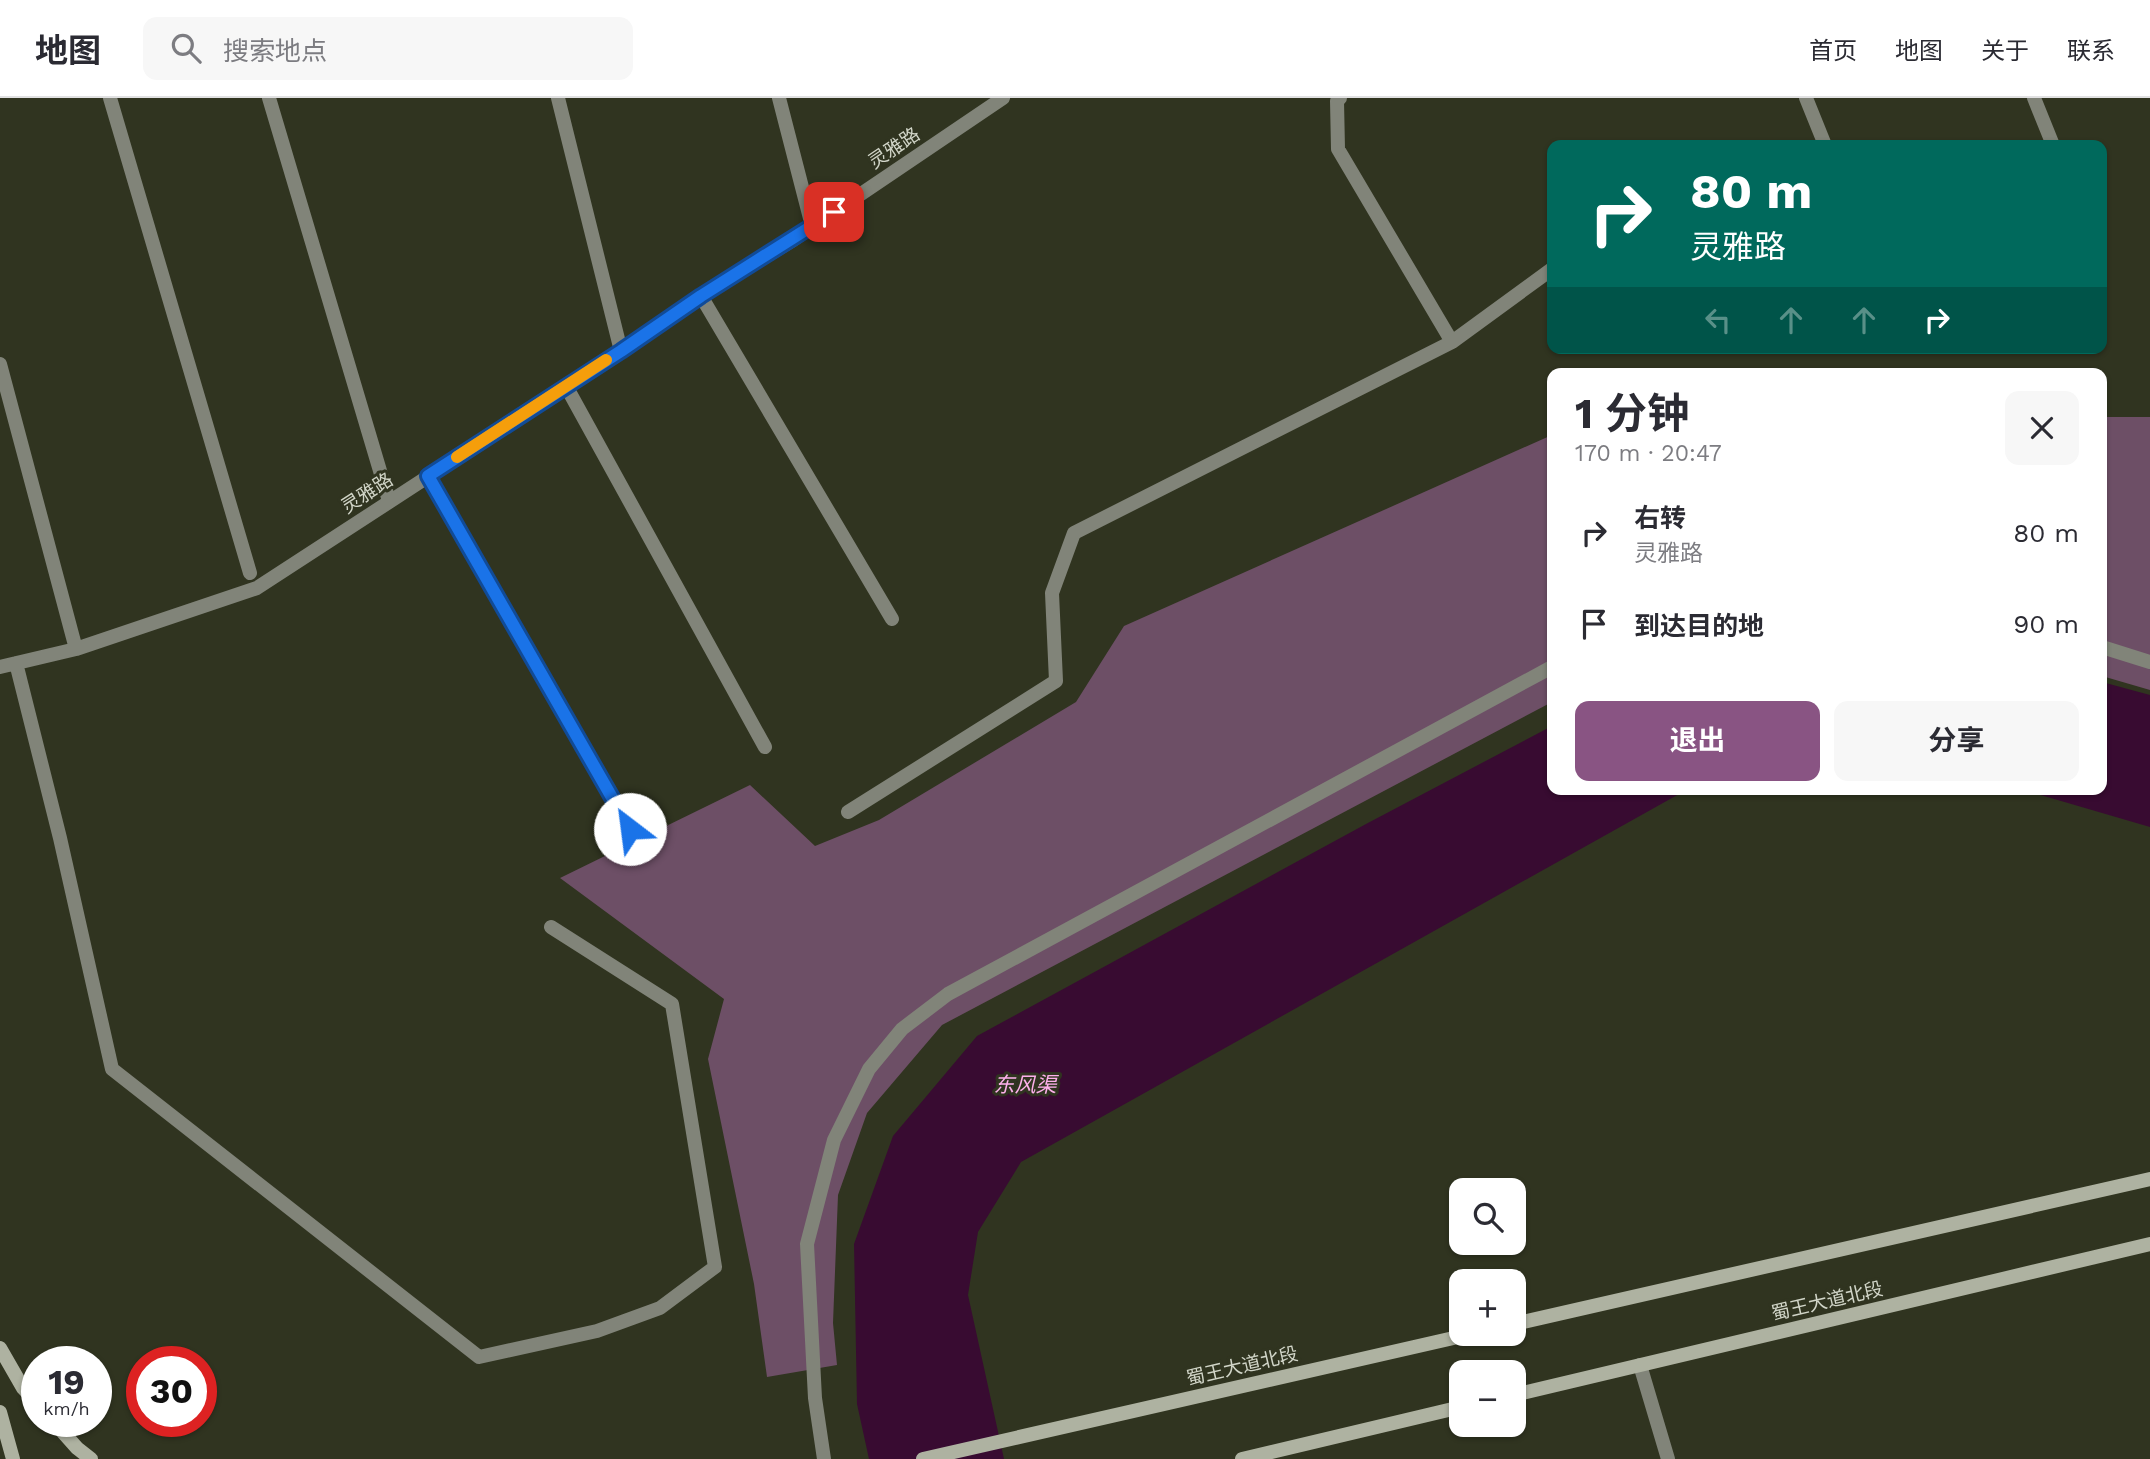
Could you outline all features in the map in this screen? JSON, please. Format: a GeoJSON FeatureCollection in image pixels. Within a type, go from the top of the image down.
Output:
{"type":"FeatureCollection","features":[{"type":"Feature","properties":{"kind":"main road"},"geometry":{"type":"LineString","coordinates":[[1526,1321],[2150,1178]]}},
{"type":"Feature","properties":{"kind":"main road","name":"蜀王大道北段"},"geometry":{"type":"LineString","coordinates":[[1526,1392],[2150,1244]]}},
{"type":"Feature","properties":{"kind":"main road","name":"蜀王大道北段"},"geometry":{"type":"LineString","coordinates":[[923,1459],[1449,1339]]}},
{"type":"Feature","properties":{"kind":"main road"},"geometry":{"type":"LineString","coordinates":[[0,1348],[21,1385]]}},
{"type":"Feature","properties":{"kind":"main road"},"geometry":{"type":"LineString","coordinates":[[1242,1459],[1449,1410]]}},
{"type":"Feature","properties":{"kind":"main road"},"geometry":{"type":"LineString","coordinates":[[0,1412],[13,1459]]}},
{"type":"Feature","properties":{"kind":"main road"},"geometry":{"type":"LineString","coordinates":[[67,1437],[91,1459]]}},
{"type":"Feature","properties":{"kind":"main road"},"geometry":{"type":"LineString","coordinates":[[0,1440],[13,1459]]}},
{"type":"Feature","properties":{"kind":"street"},"geometry":{"type":"LineString","coordinates":[[110,98],[250,573]]}},
{"type":"Feature","properties":{"kind":"street"},"geometry":{"type":"LineString","coordinates":[[269,98],[389,501]]}},
{"type":"Feature","properties":{"kind":"street"},"geometry":{"type":"LineString","coordinates":[[558,98],[621,351]]}},
{"type":"Feature","properties":{"kind":"street"},"geometry":{"type":"LineString","coordinates":[[779,98],[812,226]]}},
{"type":"Feature","properties":{"kind":"street","name":"灵雅路"},"geometry":{"type":"LineString","coordinates":[[0,667],[76,649],[257,588],[812,226],[1003,98]]}},
{"type":"Feature","properties":{"kind":"street"},"geometry":{"type":"LineString","coordinates":[[1340,98],[1337,101],[1338,149],[1452,342]]}},
{"type":"Feature","properties":{"kind":"street"},"geometry":{"type":"LineString","coordinates":[[1806,98],[1823,140]]}},
{"type":"Feature","properties":{"kind":"street"},"geometry":{"type":"LineString","coordinates":[[2034,98],[2051,140]]}},
{"type":"Feature","properties":{"kind":"street"},"geometry":{"type":"LineString","coordinates":[[848,812],[1056,681],[1052,593],[1074,533],[1452,342],[1547,273]]}},
{"type":"Feature","properties":{"kind":"street"},"geometry":{"type":"LineString","coordinates":[[701,296],[892,619]]}},
{"type":"Feature","properties":{"kind":"street"},"geometry":{"type":"LineString","coordinates":[[0,364],[76,649]]}},
{"type":"Feature","properties":{"kind":"street"},"geometry":{"type":"LineString","coordinates":[[566,386],[765,747]]}},
{"type":"Feature","properties":{"kind":"street"},"geometry":{"type":"LineString","coordinates":[[428,476],[630,829]]}},
{"type":"Feature","properties":{"kind":"street"},"geometry":{"type":"LineString","coordinates":[[2107,649],[2150,662]]}},
{"type":"Feature","properties":{"kind":"street"},"geometry":{"type":"LineString","coordinates":[[16,663],[60,838],[112,1069],[479,1357],[597,1331],[660,1308],[715,1267],[671,1004],[551,927]]}},
{"type":"Feature","properties":{"kind":"street"},"geometry":{"type":"LineString","coordinates":[[824,1459],[815,1398],[807,1244],[834,1140],[869,1069],[902,1029],[948,994],[1547,670]]}},
{"type":"Feature","properties":{"kind":"street"},"geometry":{"type":"LineString","coordinates":[[1640,1365],[1668,1459]]}},
{"type":"Feature","properties":{"kind":"shaded area"},"geometry":{"type":"Polygon","coordinates":[[[2107,417],[2150,417],[2150,690],[2107,677],[2107,417]]]}},
{"type":"Feature","properties":{"kind":"shaded area"},"geometry":{"type":"Polygon","coordinates":[[[1547,437],[1547,705],[942,1025],[867,1113],[838,1195],[833,1323],[837,1365],[767,1377],[754,1284],[708,1059],[724,999],[560,878],[750,785],[815,846],[879,820],[1076,702],[1124,626],[1547,437]]]}},
{"type":"Feature","properties":{"kind":"water"},"geometry":{"type":"Polygon","coordinates":[[[2107,683],[2150,695],[2150,827],[2041,795],[2107,795],[2107,683]]]}},
{"type":"Feature","properties":{"kind":"water","name":"东风渠"},"geometry":{"type":"Polygon","coordinates":[[[1547,729],[1547,795],[1677,795],[1021,1162],[978,1232],[968,1295],[1004,1459],[869,1459],[857,1404],[854,1244],[893,1136],[977,1036],[1547,729]]]}},
{"type":"Feature","properties":{"kind":"slow traffic"},"geometry":{"type":"LineString","coordinates":[[457,457],[606,360]]}},
{"type":"Feature","properties":{"kind":"route"},"geometry":{"type":"LineString","coordinates":[[630,829],[428,476],[834,212]]}}]}
